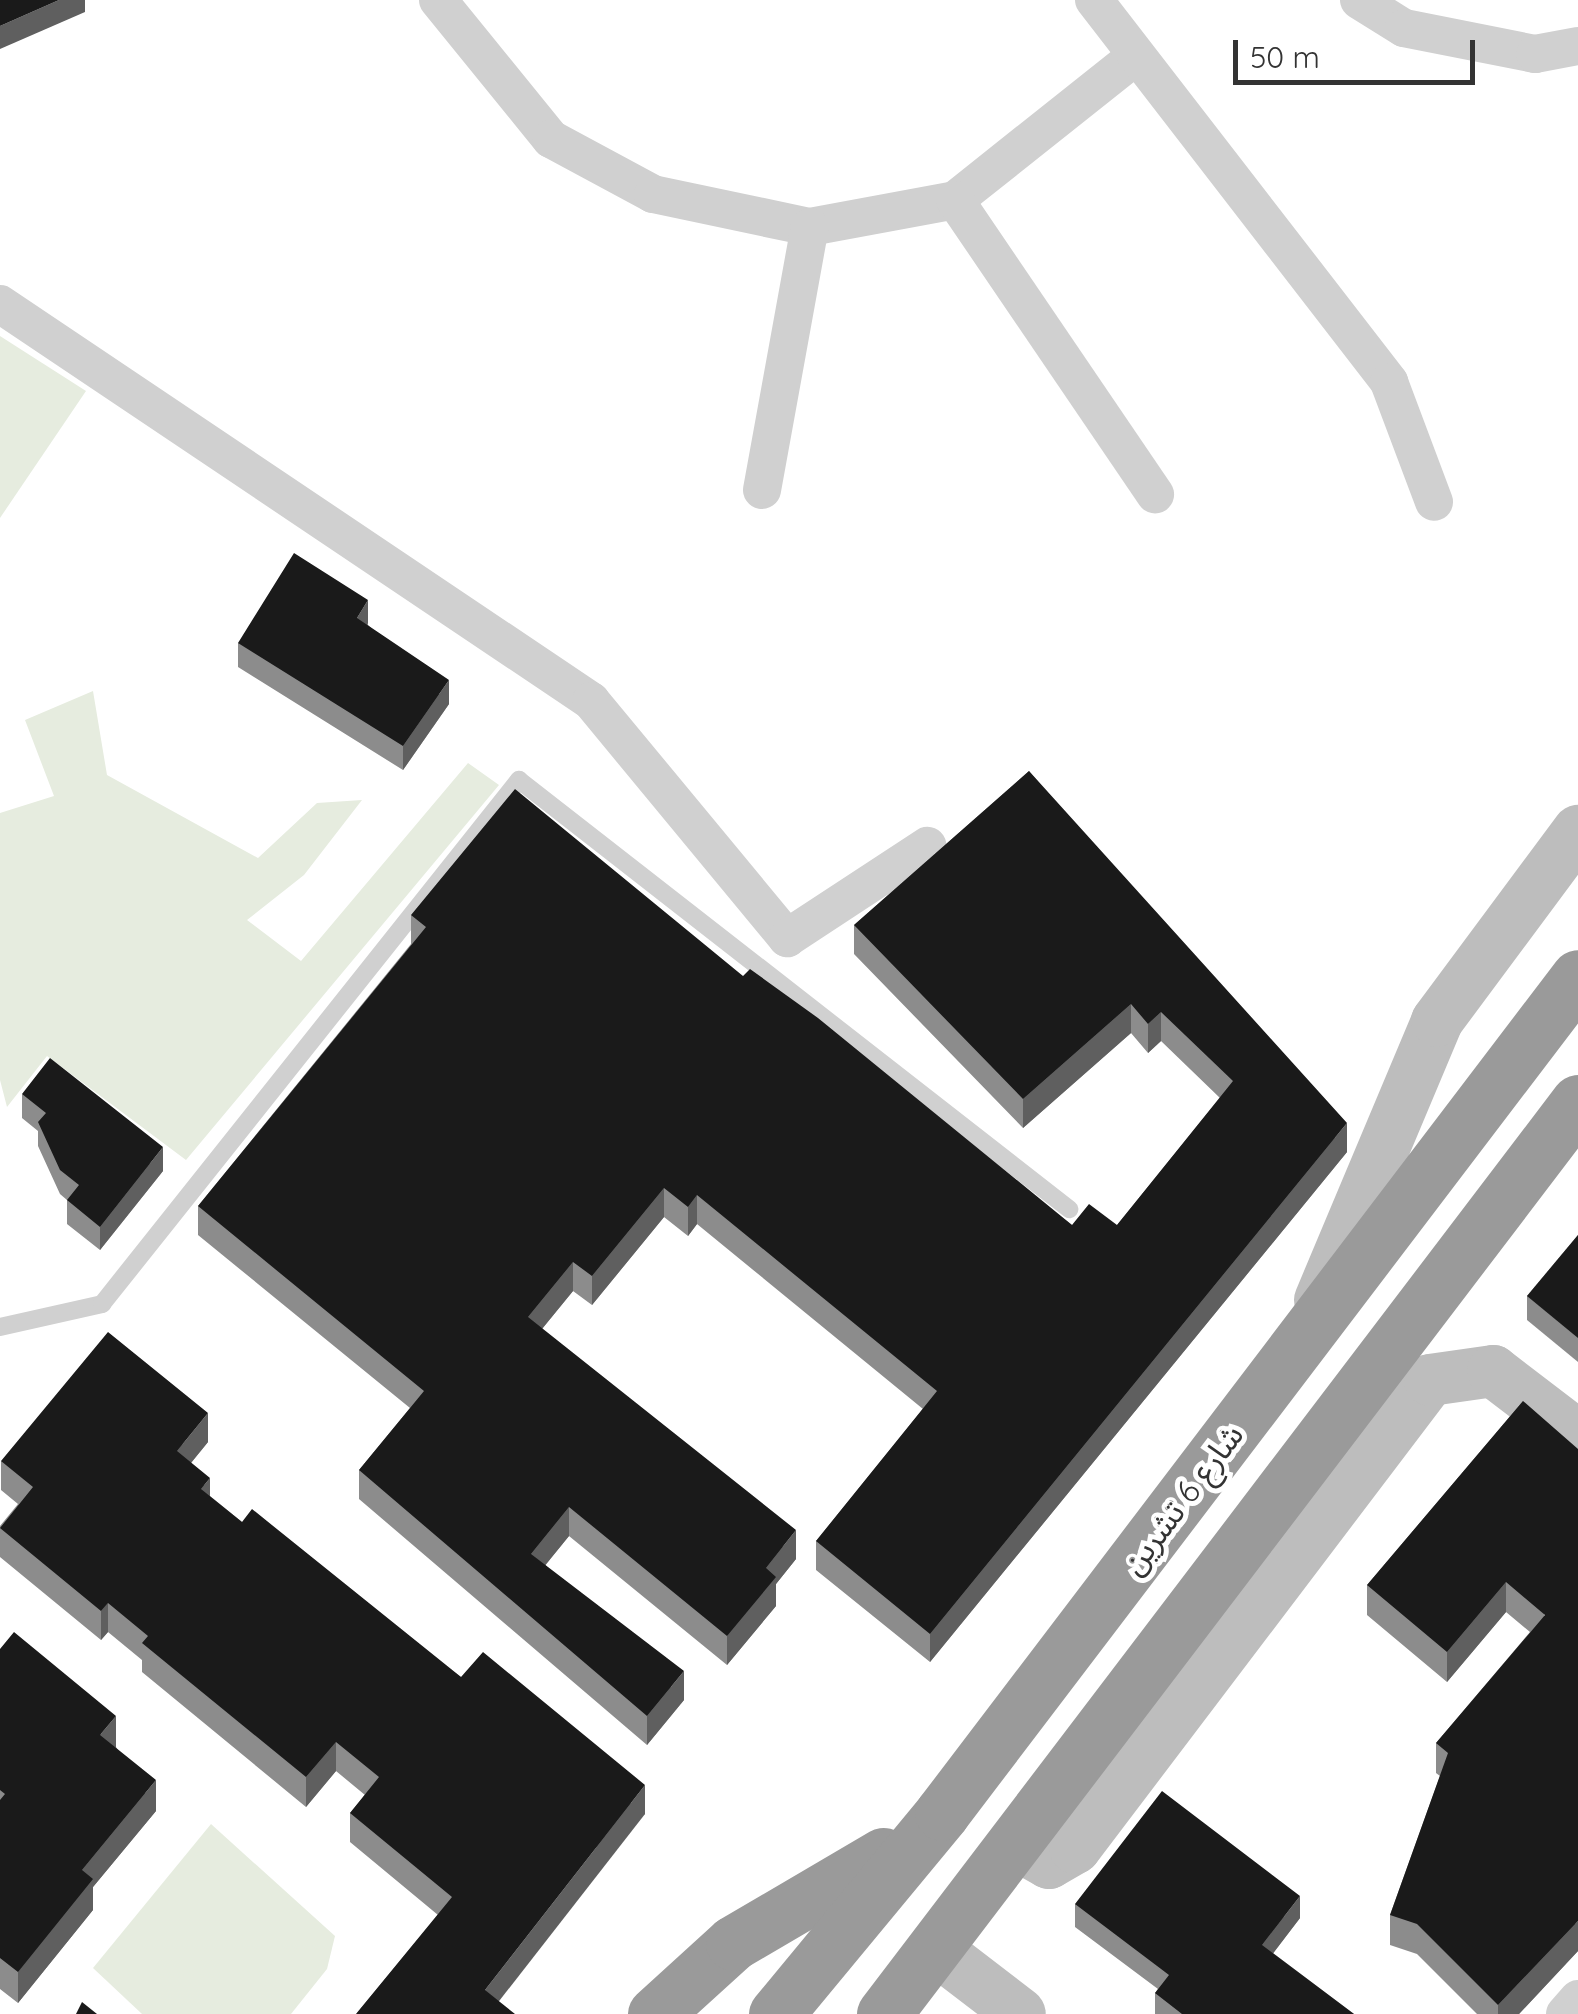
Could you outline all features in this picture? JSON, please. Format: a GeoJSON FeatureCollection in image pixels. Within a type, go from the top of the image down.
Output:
{"type":"FeatureCollection","features":[{"type":"Feature","properties":{"kind":"highway","name":"شارع 6 تشرين"},"geometry":{"type":"LineString","coordinates":[[776,2014],[942,1813],[1578,976]]}},
{"type":"Feature","properties":{"kind":"highway"},"geometry":{"type":"LineString","coordinates":[[884,2014],[938,1951],[1578,1102]]}},
{"type":"Feature","properties":{"kind":"highway"},"geometry":{"type":"LineString","coordinates":[[654,2014],[734,1943],[819,1900],[942,1813]]}},
{"type":"Feature","properties":{"kind":"street"},"geometry":{"type":"LineString","coordinates":[[438,0],[552,139],[653,194],[810,227],[955,200],[1132,59]]}},
{"type":"Feature","properties":{"kind":"street"},"geometry":{"type":"LineString","coordinates":[[1094,0],[1132,59],[1389,382],[1434,502]]}},
{"type":"Feature","properties":{"kind":"street"},"geometry":{"type":"LineString","coordinates":[[1360,0],[1535,54],[1578,46]]}},
{"type":"Feature","properties":{"kind":"street"},"geometry":{"type":"LineString","coordinates":[[955,200],[1155,494]]}},
{"type":"Feature","properties":{"kind":"street"},"geometry":{"type":"LineString","coordinates":[[762,490],[810,227]]}},
{"type":"Feature","properties":{"kind":"street"},"geometry":{"type":"LineString","coordinates":[[0,304],[590,701],[786,938],[928,846]]}},
{"type":"Feature","properties":{"kind":"street"},"geometry":{"type":"LineString","coordinates":[[1302,1343],[1437,1020],[1578,831]]}},
{"type":"Feature","properties":{"kind":"street"},"geometry":{"type":"LineString","coordinates":[[1015,1844],[1050,1863],[1075,1848],[1430,1380],[1494,1372],[1576,1430]]}},
{"type":"Feature","properties":{"kind":"street"},"geometry":{"type":"LineString","coordinates":[[938,1951],[1020,2014]]}},
{"type":"Feature","properties":{"kind":"street"},"geometry":{"type":"LineString","coordinates":[[1564,2014],[1578,1999]]}},
{"type":"Feature","properties":{"kind":"lane"},"geometry":{"type":"LineString","coordinates":[[0,1327],[102,1304],[518,780],[1069,1209]]}},
{"type":"Feature","properties":{"kind":"shaded area"},"geometry":{"type":"Polygon","coordinates":[[[0,336],[86,391],[0,518],[0,336]]]}},
{"type":"Feature","properties":{"kind":"shaded area"},"geometry":{"type":"Polygon","coordinates":[[[93,691],[107,775],[258,858],[317,803],[362,800],[304,875],[247,920],[301,961],[468,763],[499,785],[186,1160],[47,1056],[7,1107],[0,1080],[0,813],[54,796],[25,720],[93,691]]]}},
{"type":"Feature","properties":{"kind":"shaded area"},"geometry":{"type":"Polygon","coordinates":[[[211,1824],[335,1936],[327,1969],[291,2014],[142,2014],[93,1968],[211,1824]]]}},
{"type":"Feature","properties":{"kind":"building"},"geometry":{"type":"Polygon","coordinates":[[[0,0],[59,0],[0,26],[0,0]]]}},
{"type":"Feature","properties":{"kind":"building"},"geometry":{"type":"Polygon","coordinates":[[[294,553],[368,600],[357,618],[449,680],[403,746],[238,643],[294,553]]]}},
{"type":"Feature","properties":{"kind":"building"},"geometry":{"type":"Polygon","coordinates":[[[1029,771],[1347,1123],[930,1634],[816,1541],[937,1391],[697,1195],[688,1207],[664,1188],[592,1276],[573,1262],[528,1317],[796,1530],[766,1568],[776,1577],[727,1636],[569,1507],[531,1554],[684,1671],[647,1716],[359,1470],[424,1391],[198,1206],[426,927],[411,915],[515,789],[743,976],[750,969],[818,1018],[1072,1225],[1089,1204],[1117,1225],[1233,1081],[1161,1012],[1148,1024],[1131,1004],[1023,1099],[854,925],[1029,771]]]}},
{"type":"Feature","properties":{"kind":"building"},"geometry":{"type":"Polygon","coordinates":[[[50,1058],[163,1147],[100,1227],[67,1200],[79,1185],[60,1170],[38,1122],[46,1113],[22,1094],[50,1058]]]}},
{"type":"Feature","properties":{"kind":"building"},"geometry":{"type":"Polygon","coordinates":[[[1578,1235],[1578,1338],[1527,1296],[1578,1235]]]}},
{"type":"Feature","properties":{"kind":"building"},"geometry":{"type":"Polygon","coordinates":[[[108,1332],[208,1413],[177,1451],[210,1478],[201,1489],[242,1522],[252,1509],[461,1677],[483,1652],[645,1785],[485,1990],[515,2014],[356,2014],[452,1897],[350,1813],[379,1777],[336,1742],[306,1777],[142,1643],[148,1636],[108,1603],[101,1611],[0,1528],[33,1487],[1,1461],[108,1332]]]}},
{"type":"Feature","properties":{"kind":"building"},"geometry":{"type":"Polygon","coordinates":[[[1523,1401],[1578,1449],[1578,1921],[1498,2005],[1417,1924],[1390,1915],[1448,1753],[1436,1743],[1545,1615],[1506,1582],[1447,1652],[1367,1585],[1523,1401]]]}},
{"type":"Feature","properties":{"kind":"building"},"geometry":{"type":"Polygon","coordinates":[[[14,1632],[116,1716],[100,1735],[156,1780],[82,1870],[93,1879],[18,1972],[0,1958],[0,1800],[5,1794],[0,1790],[0,1649],[14,1632]]]}},
{"type":"Feature","properties":{"kind":"building"},"geometry":{"type":"Polygon","coordinates":[[[1162,1791],[1300,1896],[1262,1945],[1354,2014],[1182,2014],[1155,1993],[1169,1975],[1075,1904],[1162,1791]]]}},
{"type":"Feature","properties":{"kind":"building"},"geometry":{"type":"Polygon","coordinates":[[[82,2002],[97,2014],[76,2014],[82,2002]]]}}]}
